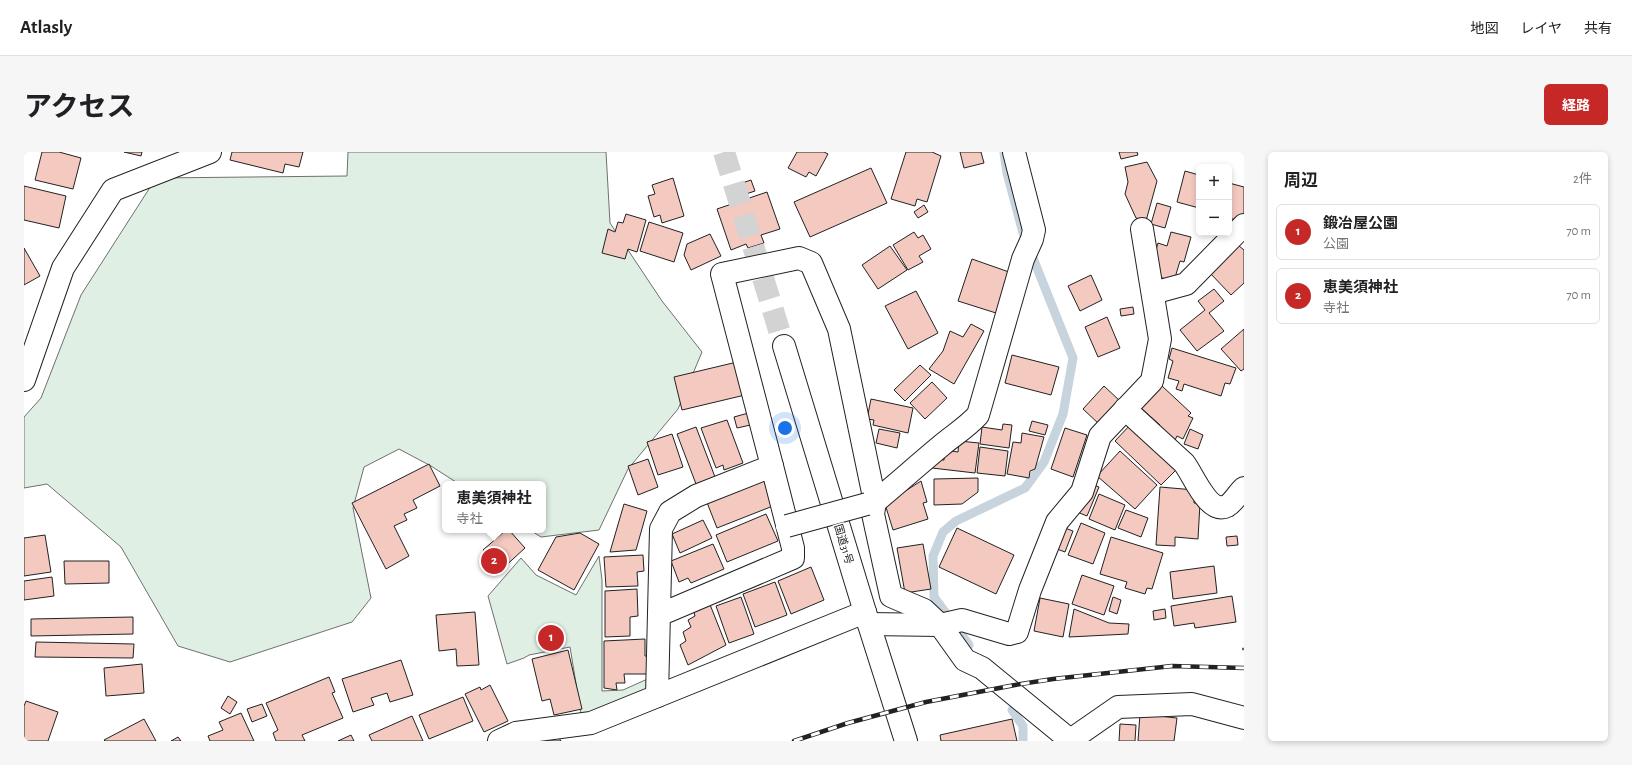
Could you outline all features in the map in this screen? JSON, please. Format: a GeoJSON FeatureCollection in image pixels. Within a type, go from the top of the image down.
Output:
{"type":"FeatureCollection","features":[{"type":"Feature","properties":{"kind":"main road"},"geometry":{"type":"LineString","coordinates":[[24,380],[63,268],[113,190],[210,152]]}},
{"type":"Feature","properties":{"kind":"main road"},"geometry":{"type":"LineString","coordinates":[[787,526],[871,503],[907,476],[943,444],[968,426],[978,415],[1023,259],[1032,239],[1034,230],[1014,152]]}},
{"type":"Feature","properties":{"kind":"main road"},"geometry":{"type":"LineString","coordinates":[[1153,293],[1186,284],[1244,225]]}},
{"type":"Feature","properties":{"kind":"main road"},"geometry":{"type":"LineString","coordinates":[[499,741],[516,733],[591,723],[657,696],[867,618],[949,623],[1009,634],[1017,632],[1030,590],[1057,522],[1082,492],[1100,436],[1152,381],[1160,339],[1142,230]]}},
{"type":"Feature","properties":{"kind":"main road"},"geometry":{"type":"LineString","coordinates":[[659,615],[793,558],[793,548],[722,274],[799,258],[811,263],[839,329],[873,514],[891,596],[924,610],[949,623],[965,660],[982,668],[1070,740],[1118,707],[1192,704],[1244,718]]}},
{"type":"Feature","properties":{"kind":"main road","name":"国道31号"},"geometry":{"type":"LineString","coordinates":[[784,346],[906,741]]}},
{"type":"Feature","properties":{"kind":"main road"},"geometry":{"type":"LineString","coordinates":[[1125,409],[1184,463],[1191,472],[1205,497],[1213,505],[1220,507],[1226,506],[1232,502],[1244,488]]}},
{"type":"Feature","properties":{"kind":"main road"},"geometry":{"type":"LineString","coordinates":[[657,696],[662,529],[670,512],[696,496],[772,466]]}},
{"type":"Feature","properties":{"kind":"green space"},"geometry":{"type":"Polygon","coordinates":[[[348,152],[606,152],[610,223],[662,301],[702,352],[678,409],[628,469],[599,530],[541,537],[535,533],[546,533],[546,481],[454,481],[431,466],[399,449],[364,467],[353,508],[371,598],[352,622],[230,662],[178,646],[121,547],[47,484],[24,488],[24,417],[41,398],[81,295],[156,178],[347,176],[348,152]]]}},
{"type":"Feature","properties":{"kind":"green space"},"geometry":{"type":"Polygon","coordinates":[[[599,556],[602,580],[602,691],[623,690],[652,677],[654,693],[582,720],[570,647],[529,655],[507,664],[488,596],[521,558],[536,575],[576,595],[599,556]]]}},
{"type":"Feature","properties":{"kind":"building"},"geometry":{"type":"Polygon","coordinates":[[[42,152],[59,152],[81,158],[73,189],[35,180],[42,152]]]}},
{"type":"Feature","properties":{"kind":"building"},"geometry":{"type":"Polygon","coordinates":[[[124,152],[142,152],[141,156],[124,152]]]}},
{"type":"Feature","properties":{"kind":"building"},"geometry":{"type":"Polygon","coordinates":[[[232,152],[303,152],[299,167],[285,164],[283,173],[230,160],[232,152]]]}},
{"type":"Feature","properties":{"kind":"building"},"geometry":{"type":"Polygon","coordinates":[[[797,152],[824,152],[828,154],[816,176],[809,172],[806,177],[788,168],[797,152]]]}},
{"type":"Feature","properties":{"kind":"building"},"geometry":{"type":"Polygon","coordinates":[[[906,152],[932,152],[941,156],[927,202],[917,199],[915,206],[891,199],[906,152]]]}},
{"type":"Feature","properties":{"kind":"building"},"geometry":{"type":"Polygon","coordinates":[[[960,152],[981,152],[984,163],[964,168],[960,152]]]}},
{"type":"Feature","properties":{"kind":"building"},"geometry":{"type":"Polygon","coordinates":[[[1119,152],[1137,152],[1138,155],[1121,159],[1119,152]]]}},
{"type":"Feature","properties":{"kind":"building"},"geometry":{"type":"Polygon","coordinates":[[[1147,162],[1157,181],[1146,221],[1136,218],[1125,194],[1128,182],[1125,167],[1147,162]]]}},
{"type":"Feature","properties":{"kind":"building"},"geometry":{"type":"Polygon","coordinates":[[[871,168],[887,203],[810,237],[794,202],[871,168]]]}},
{"type":"Feature","properties":{"kind":"building"},"geometry":{"type":"Polygon","coordinates":[[[1185,171],[1196,174],[1196,207],[1177,202],[1185,171]]]}},
{"type":"Feature","properties":{"kind":"building"},"geometry":{"type":"Polygon","coordinates":[[[673,178],[684,216],[662,223],[660,215],[654,217],[648,196],[655,194],[652,185],[673,178]]]}},
{"type":"Feature","properties":{"kind":"building"},"geometry":{"type":"Polygon","coordinates":[[[751,180],[755,191],[737,197],[733,186],[751,180]]]}},
{"type":"Feature","properties":{"kind":"building"},"geometry":{"type":"Polygon","coordinates":[[[1232,184],[1244,187],[1244,222],[1232,219],[1232,184]]]}},
{"type":"Feature","properties":{"kind":"building"},"geometry":{"type":"Polygon","coordinates":[[[24,186],[66,196],[59,228],[24,220],[24,186]]]}},
{"type":"Feature","properties":{"kind":"building"},"geometry":{"type":"Polygon","coordinates":[[[767,192],[780,229],[761,235],[764,243],[748,248],[746,244],[731,250],[717,209],[767,192]]]}},
{"type":"Feature","properties":{"kind":"building"},"geometry":{"type":"Polygon","coordinates":[[[1157,203],[1171,207],[1165,228],[1151,224],[1157,203]]]}},
{"type":"Feature","properties":{"kind":"building"},"geometry":{"type":"Polygon","coordinates":[[[924,205],[928,212],[918,218],[914,212],[924,205]]]}},
{"type":"Feature","properties":{"kind":"building"},"geometry":{"type":"Polygon","coordinates":[[[626,214],[646,220],[637,252],[628,249],[625,259],[602,253],[608,229],[615,232],[618,222],[623,223],[626,214]]]}},
{"type":"Feature","properties":{"kind":"building"},"geometry":{"type":"Polygon","coordinates":[[[649,222],[683,233],[674,262],[640,251],[649,222]]]}},
{"type":"Feature","properties":{"kind":"building"},"geometry":{"type":"Polygon","coordinates":[[[914,232],[918,238],[923,235],[931,249],[919,256],[923,262],[908,270],[893,245],[914,232]]]}},
{"type":"Feature","properties":{"kind":"building"},"geometry":{"type":"Polygon","coordinates":[[[1171,232],[1191,237],[1184,262],[1180,261],[1174,281],[1155,276],[1151,267],[1158,243],[1167,246],[1171,232]]]}},
{"type":"Feature","properties":{"kind":"building"},"geometry":{"type":"Polygon","coordinates":[[[710,234],[721,256],[691,270],[684,255],[687,244],[710,234]]]}},
{"type":"Feature","properties":{"kind":"building"},"geometry":{"type":"Polygon","coordinates":[[[1238,245],[1244,250],[1244,283],[1231,295],[1209,272],[1238,245]]]}},
{"type":"Feature","properties":{"kind":"building"},"geometry":{"type":"Polygon","coordinates":[[[890,246],[907,270],[878,289],[862,265],[890,246]]]}},
{"type":"Feature","properties":{"kind":"building"},"geometry":{"type":"Polygon","coordinates":[[[24,248],[40,276],[24,285],[24,248]]]}},
{"type":"Feature","properties":{"kind":"building"},"geometry":{"type":"Polygon","coordinates":[[[972,259],[1009,272],[996,313],[958,301],[972,259]]]}},
{"type":"Feature","properties":{"kind":"building"},"geometry":{"type":"Polygon","coordinates":[[[1091,275],[1102,300],[1080,311],[1068,286],[1091,275]]]}},
{"type":"Feature","properties":{"kind":"building"},"geometry":{"type":"Polygon","coordinates":[[[1214,289],[1224,301],[1209,313],[1224,331],[1197,351],[1180,330],[1205,310],[1198,301],[1214,289]]]}},
{"type":"Feature","properties":{"kind":"building"},"geometry":{"type":"Polygon","coordinates":[[[916,291],[938,333],[908,349],[885,306],[916,291]]]}},
{"type":"Feature","properties":{"kind":"building"},"geometry":{"type":"Polygon","coordinates":[[[1133,307],[1134,314],[1121,316],[1120,309],[1133,307]]]}},
{"type":"Feature","properties":{"kind":"building"},"geometry":{"type":"Polygon","coordinates":[[[1107,317],[1120,348],[1098,357],[1085,327],[1107,317]]]}},
{"type":"Feature","properties":{"kind":"building"},"geometry":{"type":"Polygon","coordinates":[[[971,324],[984,331],[954,384],[929,369],[943,351],[950,331],[963,337],[971,324]]]}},
{"type":"Feature","properties":{"kind":"building"},"geometry":{"type":"Polygon","coordinates":[[[1244,329],[1244,369],[1241,371],[1221,349],[1244,329]]]}},
{"type":"Feature","properties":{"kind":"building"},"geometry":{"type":"Polygon","coordinates":[[[1172,348],[1236,368],[1230,384],[1225,383],[1221,396],[1184,384],[1182,391],[1176,389],[1179,381],[1168,378],[1173,361],[1169,359],[1172,348]]]}},
{"type":"Feature","properties":{"kind":"building"},"geometry":{"type":"Polygon","coordinates":[[[1012,355],[1059,367],[1051,395],[1005,383],[1012,355]]]}},
{"type":"Feature","properties":{"kind":"building"},"geometry":{"type":"Polygon","coordinates":[[[737,362],[745,395],[682,410],[674,377],[737,362]]]}},
{"type":"Feature","properties":{"kind":"building"},"geometry":{"type":"Polygon","coordinates":[[[920,365],[931,375],[905,401],[894,390],[920,365]]]}},
{"type":"Feature","properties":{"kind":"building"},"geometry":{"type":"Polygon","coordinates":[[[932,382],[947,398],[925,419],[910,403],[932,382]]]}},
{"type":"Feature","properties":{"kind":"building"},"geometry":{"type":"Polygon","coordinates":[[[1104,386],[1121,402],[1099,424],[1083,409],[1104,386]]]}},
{"type":"Feature","properties":{"kind":"building"},"geometry":{"type":"Polygon","coordinates":[[[1162,386],[1191,413],[1188,416],[1193,418],[1183,439],[1177,436],[1172,446],[1155,431],[1160,425],[1141,408],[1162,386]]]}},
{"type":"Feature","properties":{"kind":"building"},"geometry":{"type":"Polygon","coordinates":[[[871,399],[913,408],[908,433],[873,425],[874,420],[867,419],[871,399]]]}},
{"type":"Feature","properties":{"kind":"building"},"geometry":{"type":"Polygon","coordinates":[[[752,412],[755,424],[737,428],[734,417],[752,412]]]}},
{"type":"Feature","properties":{"kind":"building"},"geometry":{"type":"Polygon","coordinates":[[[727,420],[743,463],[724,470],[723,465],[716,468],[701,428],[727,420]]]}},
{"type":"Feature","properties":{"kind":"building"},"geometry":{"type":"Polygon","coordinates":[[[1032,421],[1048,425],[1045,435],[1029,431],[1032,421]]]}},
{"type":"Feature","properties":{"kind":"building"},"geometry":{"type":"Polygon","coordinates":[[[1003,424],[1012,425],[1009,448],[980,444],[982,427],[1002,430],[1003,424]]]}},
{"type":"Feature","properties":{"kind":"building"},"geometry":{"type":"Polygon","coordinates":[[[1131,424],[1181,465],[1161,485],[1115,441],[1131,424]]]}},
{"type":"Feature","properties":{"kind":"building"},"geometry":{"type":"Polygon","coordinates":[[[696,427],[715,477],[696,484],[677,434],[696,427]]]}},
{"type":"Feature","properties":{"kind":"building"},"geometry":{"type":"Polygon","coordinates":[[[1065,428],[1087,435],[1073,477],[1051,469],[1065,428]]]}},
{"type":"Feature","properties":{"kind":"building"},"geometry":{"type":"Polygon","coordinates":[[[879,429],[900,433],[897,448],[876,443],[879,429]]]}},
{"type":"Feature","properties":{"kind":"building"},"geometry":{"type":"Polygon","coordinates":[[[1190,429],[1203,435],[1198,449],[1184,444],[1190,429]]]}},
{"type":"Feature","properties":{"kind":"building"},"geometry":{"type":"Polygon","coordinates":[[[1022,433],[1044,437],[1035,469],[1030,471],[1029,478],[1007,474],[1013,442],[1021,443],[1022,433]]]}},
{"type":"Feature","properties":{"kind":"building"},"geometry":{"type":"Polygon","coordinates":[[[672,434],[683,467],[658,475],[647,442],[672,434]]]}},
{"type":"Feature","properties":{"kind":"building"},"geometry":{"type":"Polygon","coordinates":[[[959,441],[979,443],[975,473],[932,468],[933,459],[944,460],[945,450],[958,452],[959,441]]]}},
{"type":"Feature","properties":{"kind":"building"},"geometry":{"type":"Polygon","coordinates":[[[980,447],[1008,451],[1005,476],[977,473],[980,447]]]}},
{"type":"Feature","properties":{"kind":"building"},"geometry":{"type":"Polygon","coordinates":[[[1120,451],[1157,485],[1135,509],[1097,476],[1120,451]]]}},
{"type":"Feature","properties":{"kind":"building"},"geometry":{"type":"Polygon","coordinates":[[[648,459],[658,487],[638,495],[628,466],[648,459]]]}},
{"type":"Feature","properties":{"kind":"building"},"geometry":{"type":"Polygon","coordinates":[[[429,464],[440,486],[413,500],[417,508],[404,514],[407,520],[394,526],[409,556],[386,569],[352,503],[429,464]]]}},
{"type":"Feature","properties":{"kind":"building"},"geometry":{"type":"Polygon","coordinates":[[[766,476],[778,504],[717,528],[706,500],[766,476]]]}},
{"type":"Feature","properties":{"kind":"building"},"geometry":{"type":"Polygon","coordinates":[[[978,478],[978,492],[962,504],[934,505],[934,479],[978,478]]]}},
{"type":"Feature","properties":{"kind":"building"},"geometry":{"type":"Polygon","coordinates":[[[921,481],[927,502],[923,503],[928,519],[893,530],[885,504],[921,481]]]}},
{"type":"Feature","properties":{"kind":"building"},"geometry":{"type":"Polygon","coordinates":[[[1089,483],[1099,487],[1087,516],[1077,512],[1089,483]]]}},
{"type":"Feature","properties":{"kind":"building"},"geometry":{"type":"Polygon","coordinates":[[[1160,487],[1195,490],[1194,503],[1200,503],[1198,539],[1175,537],[1175,546],[1156,545],[1160,487]]]}},
{"type":"Feature","properties":{"kind":"building"},"geometry":{"type":"Polygon","coordinates":[[[1099,494],[1125,505],[1115,530],[1089,519],[1099,494]]]}},
{"type":"Feature","properties":{"kind":"building"},"geometry":{"type":"Polygon","coordinates":[[[624,504],[647,511],[636,550],[610,552],[624,504]]]}},
{"type":"Feature","properties":{"kind":"building"},"geometry":{"type":"Polygon","coordinates":[[[1126,510],[1148,518],[1141,537],[1118,528],[1126,510]]]}},
{"type":"Feature","properties":{"kind":"building"},"geometry":{"type":"Polygon","coordinates":[[[766,514],[778,541],[727,562],[716,535],[766,514]]]}},
{"type":"Feature","properties":{"kind":"building"},"geometry":{"type":"Polygon","coordinates":[[[703,520],[712,538],[680,553],[672,534],[703,520]]]}},
{"type":"Feature","properties":{"kind":"building"},"geometry":{"type":"Polygon","coordinates":[[[1081,523],[1105,533],[1093,564],[1068,555],[1081,523]]]}},
{"type":"Feature","properties":{"kind":"building"},"geometry":{"type":"Polygon","coordinates":[[[957,528],[1014,555],[996,594],[939,567],[957,528]]]}},
{"type":"Feature","properties":{"kind":"building"},"geometry":{"type":"Polygon","coordinates":[[[1065,528],[1073,531],[1065,552],[1057,549],[1065,528]]]}},
{"type":"Feature","properties":{"kind":"building"},"geometry":{"type":"Polygon","coordinates":[[[490,533],[500,533],[494,538],[490,533]]]}},
{"type":"Feature","properties":{"kind":"building"},"geometry":{"type":"Polygon","coordinates":[[[503,533],[512,533],[525,548],[501,570],[483,550],[503,533]]]}},
{"type":"Feature","properties":{"kind":"building"},"geometry":{"type":"Polygon","coordinates":[[[580,533],[599,544],[574,590],[538,570],[556,537],[580,533]]]}},
{"type":"Feature","properties":{"kind":"building"},"geometry":{"type":"Polygon","coordinates":[[[45,535],[51,572],[24,576],[24,538],[45,535]]]}},
{"type":"Feature","properties":{"kind":"building"},"geometry":{"type":"Polygon","coordinates":[[[1237,536],[1238,545],[1227,546],[1226,537],[1237,536]]]}},
{"type":"Feature","properties":{"kind":"building"},"geometry":{"type":"Polygon","coordinates":[[[1111,537],[1163,553],[1152,589],[1147,588],[1145,594],[1125,588],[1127,582],[1100,574],[1111,537]]]}},
{"type":"Feature","properties":{"kind":"building"},"geometry":{"type":"Polygon","coordinates":[[[713,544],[724,569],[691,583],[688,578],[679,582],[671,561],[713,544]]]}},
{"type":"Feature","properties":{"kind":"building"},"geometry":{"type":"Polygon","coordinates":[[[923,544],[931,589],[905,593],[897,548],[923,544]]]}},
{"type":"Feature","properties":{"kind":"building"},"geometry":{"type":"Polygon","coordinates":[[[643,555],[644,571],[637,572],[638,586],[606,587],[604,557],[643,555]]]}},
{"type":"Feature","properties":{"kind":"building"},"geometry":{"type":"Polygon","coordinates":[[[64,561],[109,561],[109,583],[65,584],[64,561]]]}},
{"type":"Feature","properties":{"kind":"building"},"geometry":{"type":"Polygon","coordinates":[[[1214,566],[1217,593],[1173,599],[1170,572],[1214,566]]]}},
{"type":"Feature","properties":{"kind":"building"},"geometry":{"type":"Polygon","coordinates":[[[811,567],[824,600],[791,614],[778,581],[811,567]]]}},
{"type":"Feature","properties":{"kind":"building"},"geometry":{"type":"Polygon","coordinates":[[[1082,575],[1114,586],[1104,615],[1072,604],[1082,575]]]}},
{"type":"Feature","properties":{"kind":"building"},"geometry":{"type":"Polygon","coordinates":[[[52,577],[54,596],[24,600],[24,581],[52,577]]]}},
{"type":"Feature","properties":{"kind":"building"},"geometry":{"type":"Polygon","coordinates":[[[775,582],[787,615],[755,627],[743,594],[775,582]]]}},
{"type":"Feature","properties":{"kind":"building"},"geometry":{"type":"Polygon","coordinates":[[[637,589],[638,616],[630,617],[630,636],[605,637],[605,591],[637,589]]]}},
{"type":"Feature","properties":{"kind":"building"},"geometry":{"type":"Polygon","coordinates":[[[1232,596],[1236,622],[1195,628],[1194,623],[1174,626],[1171,606],[1232,596]]]}},
{"type":"Feature","properties":{"kind":"building"},"geometry":{"type":"Polygon","coordinates":[[[741,597],[754,634],[729,643],[716,606],[741,597]]]}},
{"type":"Feature","properties":{"kind":"building"},"geometry":{"type":"Polygon","coordinates":[[[1113,597],[1121,600],[1117,614],[1109,611],[1113,597]]]}},
{"type":"Feature","properties":{"kind":"building"},"geometry":{"type":"Polygon","coordinates":[[[1040,598],[1069,604],[1063,637],[1034,631],[1040,598]]]}},
{"type":"Feature","properties":{"kind":"building"},"geometry":{"type":"Polygon","coordinates":[[[709,602],[726,645],[688,665],[680,645],[686,641],[683,632],[691,627],[688,620],[695,616],[693,609],[709,602]]]}},
{"type":"Feature","properties":{"kind":"building"},"geometry":{"type":"Polygon","coordinates":[[[1074,609],[1109,623],[1129,624],[1128,634],[1069,637],[1074,609]]]}},
{"type":"Feature","properties":{"kind":"building"},"geometry":{"type":"Polygon","coordinates":[[[1165,609],[1166,618],[1154,620],[1153,611],[1165,609]]]}},
{"type":"Feature","properties":{"kind":"building"},"geometry":{"type":"Polygon","coordinates":[[[475,612],[479,665],[457,666],[456,649],[439,651],[436,615],[475,612]]]}},
{"type":"Feature","properties":{"kind":"building"},"geometry":{"type":"Polygon","coordinates":[[[133,617],[133,634],[31,636],[31,619],[133,617]]]}},
{"type":"Feature","properties":{"kind":"building"},"geometry":{"type":"Polygon","coordinates":[[[645,639],[645,656],[652,656],[652,674],[624,674],[625,683],[616,683],[617,690],[604,688],[604,641],[645,639]]]}},
{"type":"Feature","properties":{"kind":"building"},"geometry":{"type":"Polygon","coordinates":[[[36,642],[134,644],[133,658],[35,657],[36,642]]]}},
{"type":"Feature","properties":{"kind":"building"},"geometry":{"type":"Polygon","coordinates":[[[568,650],[582,709],[554,715],[550,699],[542,701],[532,659],[568,650]]]}},
{"type":"Feature","properties":{"kind":"building"},"geometry":{"type":"Polygon","coordinates":[[[401,660],[413,695],[390,702],[387,693],[371,698],[374,705],[353,712],[342,679],[401,660]]]}},
{"type":"Feature","properties":{"kind":"building"},"geometry":{"type":"Polygon","coordinates":[[[142,664],[144,693],[106,696],[104,668],[142,664]]]}},
{"type":"Feature","properties":{"kind":"building"},"geometry":{"type":"Polygon","coordinates":[[[329,677],[335,692],[332,693],[343,718],[302,735],[305,741],[276,741],[273,733],[278,730],[266,703],[329,677]]]}},
{"type":"Feature","properties":{"kind":"building"},"geometry":{"type":"Polygon","coordinates":[[[490,685],[508,721],[484,732],[465,694],[480,687],[481,690],[490,685]]]}},
{"type":"Feature","properties":{"kind":"building"},"geometry":{"type":"Polygon","coordinates":[[[228,696],[237,702],[230,714],[221,708],[228,696]]]}},
{"type":"Feature","properties":{"kind":"building"},"geometry":{"type":"Polygon","coordinates":[[[463,697],[473,721],[429,739],[419,715],[463,697]]]}},
{"type":"Feature","properties":{"kind":"building"},"geometry":{"type":"Polygon","coordinates":[[[26,701],[58,712],[48,741],[24,741],[24,706],[26,701]]]}},
{"type":"Feature","properties":{"kind":"building"},"geometry":{"type":"Polygon","coordinates":[[[262,704],[267,716],[252,722],[247,709],[262,704]]]}},
{"type":"Feature","properties":{"kind":"building"},"geometry":{"type":"Polygon","coordinates":[[[241,713],[254,741],[210,741],[208,736],[223,730],[219,722],[241,713]]]}},
{"type":"Feature","properties":{"kind":"building"},"geometry":{"type":"Polygon","coordinates":[[[1140,714],[1177,718],[1174,741],[1138,741],[1140,714]]]}},
{"type":"Feature","properties":{"kind":"building"},"geometry":{"type":"Polygon","coordinates":[[[412,716],[423,741],[372,741],[369,735],[412,716]]]}},
{"type":"Feature","properties":{"kind":"building"},"geometry":{"type":"Polygon","coordinates":[[[144,719],[156,741],[104,740],[144,719]]]}},
{"type":"Feature","properties":{"kind":"building"},"geometry":{"type":"Polygon","coordinates":[[[1012,719],[1017,741],[941,741],[940,735],[1012,719]]]}},
{"type":"Feature","properties":{"kind":"building"},"geometry":{"type":"Polygon","coordinates":[[[1120,724],[1136,725],[1135,741],[1119,741],[1120,724]]]}},
{"type":"Feature","properties":{"kind":"building"},"geometry":{"type":"Polygon","coordinates":[[[351,735],[354,741],[338,741],[351,735]]]}},
{"type":"Feature","properties":{"kind":"building"},"geometry":{"type":"Polygon","coordinates":[[[178,737],[181,741],[171,741],[178,737]]]}},
{"type":"Feature","properties":{"kind":"building"},"geometry":{"type":"Polygon","coordinates":[[[559,738],[561,741],[532,741],[559,738]]]}},
{"type":"Feature","properties":{"kind":"waterway"},"geometry":{"type":"LineString","coordinates":[[969,645],[934,597],[933,556],[943,532],[956,521],[1025,488],[1044,462],[1063,414],[1073,358],[1023,233],[1007,173],[1004,153]]}},
{"type":"Feature","properties":{"kind":"waterway"},"geometry":{"type":"LineString","coordinates":[[1012,710],[1023,726],[1023,741]]}},
{"type":"Feature","properties":{"kind":"tunnel"},"geometry":{"type":"LineString","coordinates":[[724,152],[784,346]]}},
{"type":"Feature","properties":{"kind":"railway"},"geometry":{"type":"LineString","coordinates":[[794,741],[848,723],[926,702],[1015,685],[1053,679],[1172,666],[1244,668]]}},
{"type":"Feature","properties":{"kind":"place","name":"恵美須神社"},"geometry":{"type":"Point","coordinates":[494,561]}},
{"type":"Feature","properties":{"kind":"place","name":"鍛冶屋公園"},"geometry":{"type":"Point","coordinates":[551,638]}}]}
